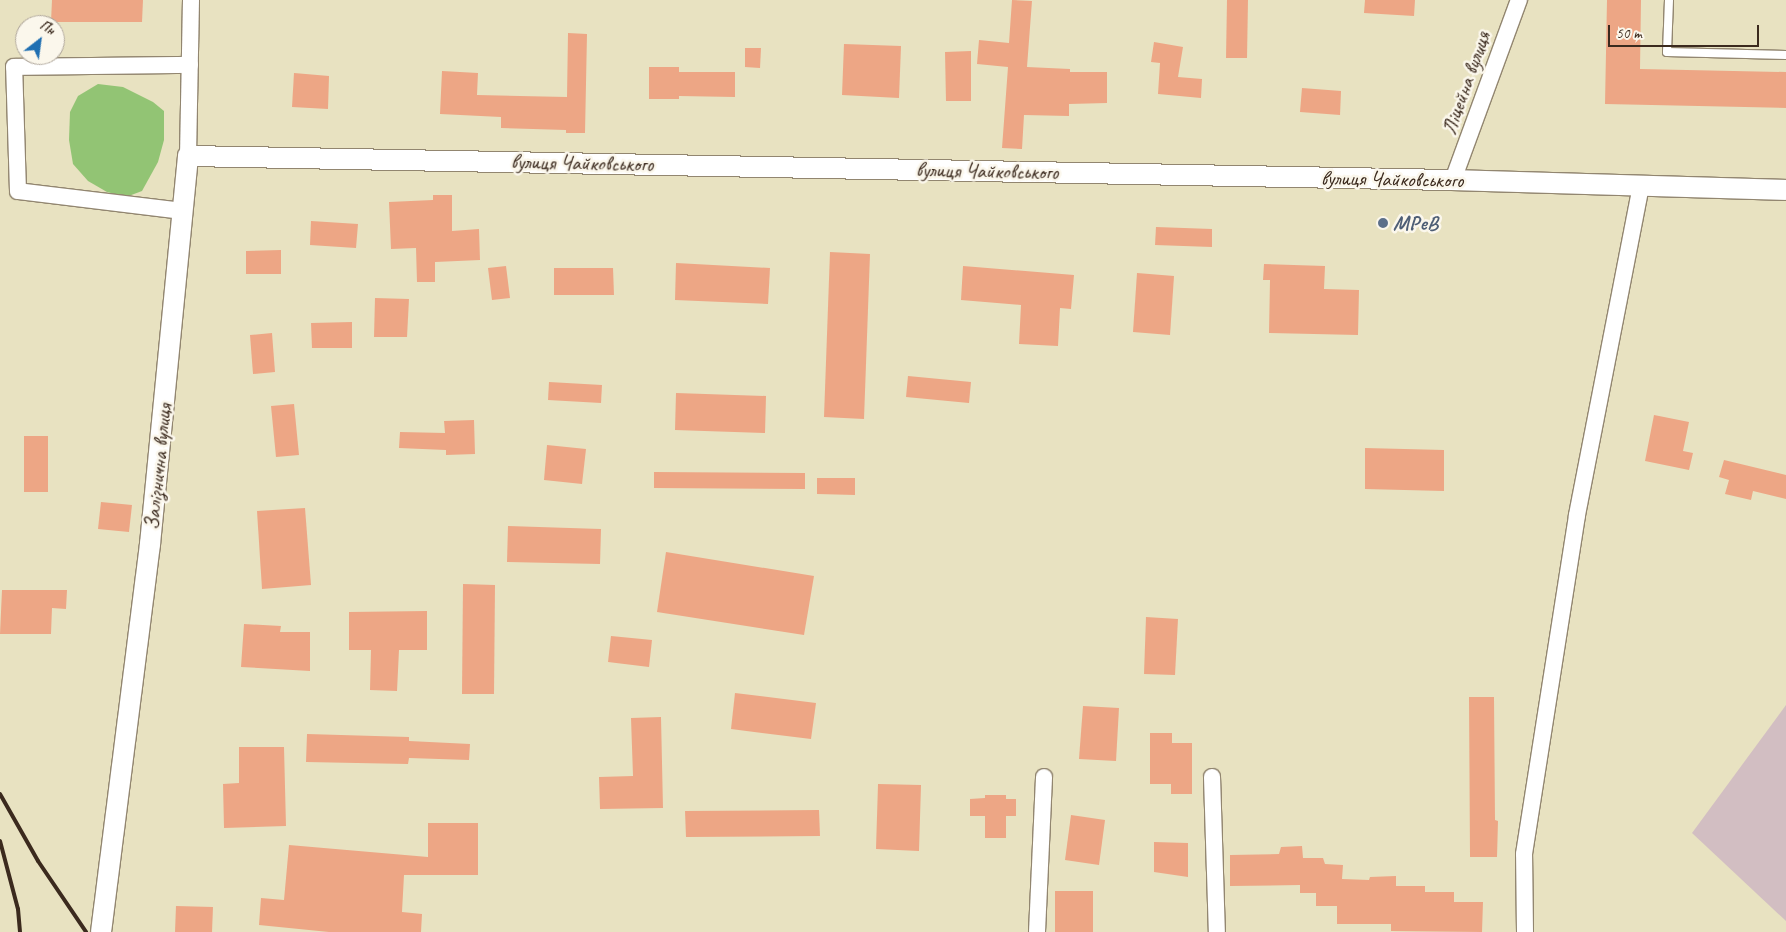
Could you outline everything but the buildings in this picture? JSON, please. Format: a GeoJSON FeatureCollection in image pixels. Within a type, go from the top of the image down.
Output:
{"type":"FeatureCollection","features":[{"type":"Feature","properties":{"kind":"street","name":"Залізнична вулиця"},"geometry":{"type":"LineString","coordinates":[[101,932],[150,544],[183,211],[188,156],[191,0]]}},
{"type":"Feature","properties":{"kind":"street","name":"Ліцейна вулиця"},"geometry":{"type":"LineString","coordinates":[[1453,180],[1519,0]]}},
{"type":"Feature","properties":{"kind":"street"},"geometry":{"type":"LineString","coordinates":[[183,211],[18,191],[14,68],[190,64]]}},
{"type":"Feature","properties":{"kind":"street","name":"вулиця Чайковського"},"geometry":{"type":"LineString","coordinates":[[188,156],[1453,180],[1786,190]]}},
{"type":"Feature","properties":{"kind":"street"},"geometry":{"type":"LineString","coordinates":[[1525,932],[1524,854],[1577,515],[1641,187]]}},
{"type":"Feature","properties":{"kind":"street"},"geometry":{"type":"LineString","coordinates":[[1037,932],[1044,777]]}},
{"type":"Feature","properties":{"kind":"street"},"geometry":{"type":"LineString","coordinates":[[1212,777],[1217,932]]}},
{"type":"Feature","properties":{"kind":"lane"},"geometry":{"type":"LineString","coordinates":[[1669,0],[1667,52],[1786,56]]}},
{"type":"Feature","properties":{"kind":"shaded area"},"geometry":{"type":"Polygon","coordinates":[[[1786,705],[1786,921],[1692,833],[1786,705]]]}},
{"type":"Feature","properties":{"kind":"green space"},"geometry":{"type":"Polygon","coordinates":[[[98,84],[123,87],[153,102],[164,111],[164,140],[158,162],[142,191],[126,197],[107,192],[88,181],[73,164],[69,140],[70,112],[78,96],[98,84]]]}},
{"type":"Feature","properties":{"kind":"railway"},"geometry":{"type":"LineString","coordinates":[[0,794],[38,861],[86,932]]}},
{"type":"Feature","properties":{"kind":"railway"},"geometry":{"type":"LineString","coordinates":[[0,841],[18,909],[20,932]]}},
{"type":"Feature","properties":{"kind":"place","name":"МРеВ"},"geometry":{"type":"Point","coordinates":[1383,223]}}]}
